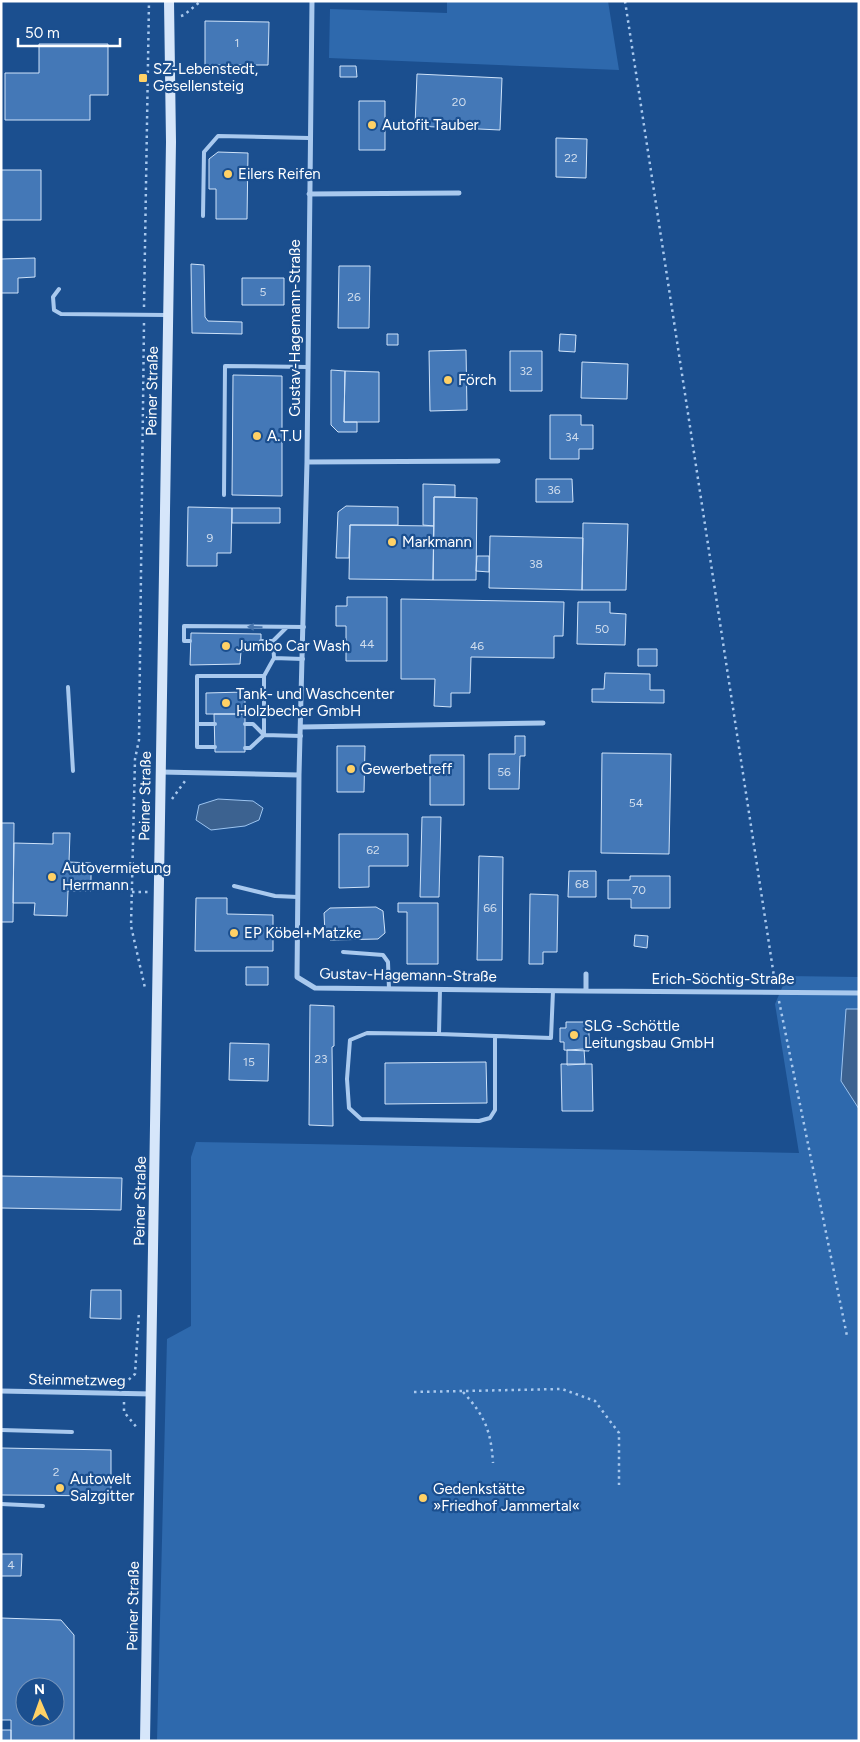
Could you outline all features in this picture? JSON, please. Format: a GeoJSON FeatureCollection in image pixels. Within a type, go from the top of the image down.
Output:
{"type":"FeatureCollection","features":[{"type":"Feature","properties":{"kind":"main road","name":"Peiner Straße"},"geometry":{"type":"LineString","coordinates":[[146,1741],[171,142],[169,1]]}},
{"type":"Feature","properties":{"kind":"street","name":"Gustav-Hagemann-Straße"},"geometry":{"type":"LineString","coordinates":[[312,1],[309,138],[307,462],[302,727],[299,775],[297,977],[315,988],[586,991]]}},
{"type":"Feature","properties":{"kind":"street"},"geometry":{"type":"LineString","coordinates":[[309,194],[459,193]]}},
{"type":"Feature","properties":{"kind":"street"},"geometry":{"type":"LineString","coordinates":[[307,462],[498,461]]}},
{"type":"Feature","properties":{"kind":"street"},"geometry":{"type":"LineString","coordinates":[[302,727],[543,723]]}},
{"type":"Feature","properties":{"kind":"street"},"geometry":{"type":"LineString","coordinates":[[160,772],[299,775]]}},
{"type":"Feature","properties":{"kind":"street"},"geometry":{"type":"LineString","coordinates":[[586,974],[586,991]]}},
{"type":"Feature","properties":{"kind":"street","name":"Erich-Söchtig-Straße"},"geometry":{"type":"LineString","coordinates":[[586,991],[859,994]]}},
{"type":"Feature","properties":{"kind":"street","name":"Steinmetzweg"},"geometry":{"type":"LineString","coordinates":[[1,1391],[152,1394]]}},
{"type":"Feature","properties":{"kind":"lane"},"geometry":{"type":"LineString","coordinates":[[203,216],[204,152],[218,136],[309,138]]}},
{"type":"Feature","properties":{"kind":"lane"},"geometry":{"type":"LineString","coordinates":[[60,289],[53,297],[54,310],[61,314],[144,314],[168,316]]}},
{"type":"Feature","properties":{"kind":"lane"},"geometry":{"type":"LineString","coordinates":[[224,495],[225,366],[308,367]]}},
{"type":"Feature","properties":{"kind":"lane"},"geometry":{"type":"LineString","coordinates":[[190,641],[184,641],[184,626],[304,627]]}},
{"type":"Feature","properties":{"kind":"lane"},"geometry":{"type":"LineString","coordinates":[[245,748],[250,748],[264,735],[264,676],[274,658],[273,642],[287,627]]}},
{"type":"Feature","properties":{"kind":"lane"},"geometry":{"type":"LineString","coordinates":[[261,641],[273,642]]}},
{"type":"Feature","properties":{"kind":"lane"},"geometry":{"type":"LineString","coordinates":[[274,658],[303,659]]}},
{"type":"Feature","properties":{"kind":"lane"},"geometry":{"type":"LineString","coordinates":[[214,747],[197,747],[197,676],[264,676]]}},
{"type":"Feature","properties":{"kind":"lane"},"geometry":{"type":"LineString","coordinates":[[68,687],[73,771]]}},
{"type":"Feature","properties":{"kind":"lane"},"geometry":{"type":"LineString","coordinates":[[197,724],[214,724]]}},
{"type":"Feature","properties":{"kind":"lane"},"geometry":{"type":"LineString","coordinates":[[245,724],[253,724],[264,735],[301,736]]}},
{"type":"Feature","properties":{"kind":"lane"},"geometry":{"type":"LineString","coordinates":[[234,886],[275,896],[298,897]]}},
{"type":"Feature","properties":{"kind":"lane"},"geometry":{"type":"LineString","coordinates":[[343,952],[383,955],[388,962],[389,989]]}},
{"type":"Feature","properties":{"kind":"lane"},"geometry":{"type":"LineString","coordinates":[[439,1034],[440,989]]}},
{"type":"Feature","properties":{"kind":"lane"},"geometry":{"type":"LineString","coordinates":[[495,1036],[495,1110],[490,1118],[479,1120],[361,1119],[349,1108],[347,1079],[350,1040],[367,1032],[397,1031],[551,1038],[553,991]]}},
{"type":"Feature","properties":{"kind":"lane"},"geometry":{"type":"LineString","coordinates":[[1,1430],[72,1432]]}},
{"type":"Feature","properties":{"kind":"lane"},"geometry":{"type":"LineString","coordinates":[[1,1504],[43,1506]]}},
{"type":"Feature","properties":{"kind":"path"},"geometry":{"type":"LineString","coordinates":[[146,991],[131,926],[135,759],[139,740],[149,1]]}},
{"type":"Feature","properties":{"kind":"path"},"geometry":{"type":"LineString","coordinates":[[625,1],[777,992],[847,1336]]}},
{"type":"Feature","properties":{"kind":"path"},"geometry":{"type":"LineString","coordinates":[[139,1305],[137,1362],[135,1374],[124,1383],[124,1412],[137,1427],[140,1435]]}},
{"type":"Feature","properties":{"kind":"path"},"geometry":{"type":"LineString","coordinates":[[414,1392],[562,1388],[596,1401],[619,1433],[619,1485]]}},
{"type":"Feature","properties":{"kind":"path"},"geometry":{"type":"LineString","coordinates":[[463,1392],[480,1411],[492,1439],[492,1463]]}},
{"type":"Feature","properties":{"kind":"shaded area"},"geometry":{"type":"Polygon","coordinates":[[[447,1],[608,1],[619,70],[329,58],[330,9],[447,13],[447,1]]]}},
{"type":"Feature","properties":{"kind":"shaded area"},"geometry":{"type":"Polygon","coordinates":[[[218,799],[253,801],[263,808],[259,820],[245,826],[211,830],[196,820],[199,805],[218,799]]]}},
{"type":"Feature","properties":{"kind":"shaded area"},"geometry":{"type":"Polygon","coordinates":[[[787,976],[859,977],[859,1741],[157,1741],[167,1339],[191,1326],[191,1157],[196,1142],[799,1153],[775,1004],[787,976]]]}},
{"type":"Feature","properties":{"kind":"shaded area"},"geometry":{"type":"Polygon","coordinates":[[[846,1009],[859,1009],[859,1109],[841,1081],[846,1009]]]}},
{"type":"Feature","properties":{"kind":"building"},"geometry":{"type":"Polygon","coordinates":[[[205,21],[269,22],[268,65],[205,65],[205,21]]]}},
{"type":"Feature","properties":{"kind":"building"},"geometry":{"type":"Polygon","coordinates":[[[39,44],[108,44],[108,95],[90,95],[90,120],[5,120],[5,73],[39,73],[39,44]]]}},
{"type":"Feature","properties":{"kind":"building"},"geometry":{"type":"Polygon","coordinates":[[[340,66],[356,66],[357,77],[340,77],[340,66]]]}},
{"type":"Feature","properties":{"kind":"building"},"geometry":{"type":"Polygon","coordinates":[[[417,74],[502,78],[500,130],[415,126],[417,74]]]}},
{"type":"Feature","properties":{"kind":"building","name":"Autofit Tauber"},"geometry":{"type":"Polygon","coordinates":[[[359,101],[385,101],[385,150],[359,150],[359,101]]]}},
{"type":"Feature","properties":{"kind":"building"},"geometry":{"type":"Polygon","coordinates":[[[556,138],[587,139],[586,178],[556,177],[556,138]]]}},
{"type":"Feature","properties":{"kind":"building","name":"Eilers Reifen"},"geometry":{"type":"Polygon","coordinates":[[[218,152],[248,153],[247,219],[216,219],[216,189],[209,189],[209,159],[218,152]]]}},
{"type":"Feature","properties":{"kind":"building"},"geometry":{"type":"Polygon","coordinates":[[[1,170],[41,170],[41,220],[1,220],[1,170]]]}},
{"type":"Feature","properties":{"kind":"building"},"geometry":{"type":"Polygon","coordinates":[[[35,258],[35,277],[18,278],[18,293],[1,293],[1,259],[35,258]]]}},
{"type":"Feature","properties":{"kind":"building"},"geometry":{"type":"Polygon","coordinates":[[[191,264],[204,265],[205,317],[208,321],[242,322],[242,334],[192,333],[191,264]]]}},
{"type":"Feature","properties":{"kind":"building"},"geometry":{"type":"Polygon","coordinates":[[[339,266],[370,266],[369,328],[338,328],[339,266]]]}},
{"type":"Feature","properties":{"kind":"building"},"geometry":{"type":"Polygon","coordinates":[[[242,278],[284,278],[284,305],[242,305],[242,278]]]}},
{"type":"Feature","properties":{"kind":"building"},"geometry":{"type":"Polygon","coordinates":[[[387,334],[398,334],[398,345],[387,345],[387,334]]]}},
{"type":"Feature","properties":{"kind":"building"},"geometry":{"type":"Polygon","coordinates":[[[560,334],[576,335],[575,352],[559,351],[560,334]]]}},
{"type":"Feature","properties":{"kind":"building","name":"Förch"},"geometry":{"type":"Polygon","coordinates":[[[466,350],[467,410],[430,411],[429,351],[466,350]]]}},
{"type":"Feature","properties":{"kind":"building"},"geometry":{"type":"Polygon","coordinates":[[[510,351],[542,351],[542,391],[510,391],[510,351]]]}},
{"type":"Feature","properties":{"kind":"building"},"geometry":{"type":"Polygon","coordinates":[[[582,362],[628,364],[627,399],[581,398],[582,362]]]}},
{"type":"Feature","properties":{"kind":"building"},"geometry":{"type":"Polygon","coordinates":[[[331,370],[345,371],[344,422],[357,422],[357,432],[338,432],[331,425],[331,370]]]}},
{"type":"Feature","properties":{"kind":"building"},"geometry":{"type":"Polygon","coordinates":[[[345,371],[379,372],[379,422],[344,422],[345,371]]]}},
{"type":"Feature","properties":{"kind":"building","name":"A.T.U"},"geometry":{"type":"Polygon","coordinates":[[[233,375],[282,376],[282,496],[232,495],[233,375]]]}},
{"type":"Feature","properties":{"kind":"building"},"geometry":{"type":"Polygon","coordinates":[[[550,415],[581,415],[581,425],[593,425],[593,449],[579,449],[579,459],[550,459],[550,415]]]}},
{"type":"Feature","properties":{"kind":"building"},"geometry":{"type":"Polygon","coordinates":[[[536,479],[572,479],[573,502],[536,502],[536,479]]]}},
{"type":"Feature","properties":{"kind":"building"},"geometry":{"type":"Polygon","coordinates":[[[423,484],[455,485],[455,497],[434,497],[434,526],[423,525],[423,484]]]}},
{"type":"Feature","properties":{"kind":"building"},"geometry":{"type":"Polygon","coordinates":[[[434,497],[477,498],[476,580],[433,580],[434,497]]]}},
{"type":"Feature","properties":{"kind":"building"},"geometry":{"type":"Polygon","coordinates":[[[346,506],[398,507],[398,525],[350,525],[349,558],[336,558],[338,512],[346,506]]]}},
{"type":"Feature","properties":{"kind":"building"},"geometry":{"type":"Polygon","coordinates":[[[188,507],[232,508],[231,553],[217,553],[217,566],[187,566],[188,507]]]}},
{"type":"Feature","properties":{"kind":"building"},"geometry":{"type":"Polygon","coordinates":[[[232,508],[280,508],[280,523],[232,523],[232,508]]]}},
{"type":"Feature","properties":{"kind":"building"},"geometry":{"type":"Polygon","coordinates":[[[583,523],[628,524],[626,590],[582,590],[583,523]]]}},
{"type":"Feature","properties":{"kind":"building","name":"Markmann"},"geometry":{"type":"Polygon","coordinates":[[[350,525],[434,526],[433,580],[349,579],[350,525]]]}},
{"type":"Feature","properties":{"kind":"building"},"geometry":{"type":"Polygon","coordinates":[[[490,536],[583,538],[582,590],[489,588],[490,536]]]}},
{"type":"Feature","properties":{"kind":"building"},"geometry":{"type":"Polygon","coordinates":[[[477,556],[489,556],[489,572],[476,571],[477,556]]]}},
{"type":"Feature","properties":{"kind":"building"},"geometry":{"type":"Polygon","coordinates":[[[347,597],[387,597],[387,661],[346,661],[346,626],[336,626],[336,606],[347,606],[347,597]]]}},
{"type":"Feature","properties":{"kind":"building"},"geometry":{"type":"Polygon","coordinates":[[[401,599],[564,602],[563,636],[554,636],[554,658],[471,657],[470,693],[451,693],[451,707],[434,706],[435,679],[401,679],[401,599]]]}},
{"type":"Feature","properties":{"kind":"building"},"geometry":{"type":"Polygon","coordinates":[[[578,602],[610,602],[610,613],[626,614],[625,645],[577,644],[578,602]]]}},
{"type":"Feature","properties":{"kind":"building","name":"Jumbo Car Wash"},"geometry":{"type":"Polygon","coordinates":[[[191,633],[261,634],[261,651],[241,651],[240,664],[190,665],[191,633]]]}},
{"type":"Feature","properties":{"kind":"building"},"geometry":{"type":"Polygon","coordinates":[[[638,649],[657,649],[657,666],[638,666],[638,649]]]}},
{"type":"Feature","properties":{"kind":"building"},"geometry":{"type":"Polygon","coordinates":[[[605,673],[650,674],[650,690],[664,690],[664,703],[592,702],[592,689],[604,689],[605,673]]]}},
{"type":"Feature","properties":{"kind":"building","name":"Tank- und Waschcenter Holzbecher GmbH"},"geometry":{"type":"Polygon","coordinates":[[[245,692],[245,714],[206,714],[206,693],[245,692]]]}},
{"type":"Feature","properties":{"kind":"building"},"geometry":{"type":"Polygon","coordinates":[[[214,714],[245,714],[245,752],[215,752],[214,714]]]}},
{"type":"Feature","properties":{"kind":"building"},"geometry":{"type":"Polygon","coordinates":[[[515,736],[525,736],[525,756],[520,756],[519,789],[489,789],[489,754],[515,754],[515,736]]]}},
{"type":"Feature","properties":{"kind":"building","name":"Gewerbetreff"},"geometry":{"type":"Polygon","coordinates":[[[337,746],[365,746],[364,792],[337,792],[337,746]]]}},
{"type":"Feature","properties":{"kind":"building"},"geometry":{"type":"Polygon","coordinates":[[[602,753],[671,754],[669,854],[601,853],[602,753]]]}},
{"type":"Feature","properties":{"kind":"building"},"geometry":{"type":"Polygon","coordinates":[[[430,755],[464,755],[464,805],[430,805],[430,755]]]}},
{"type":"Feature","properties":{"kind":"building"},"geometry":{"type":"Polygon","coordinates":[[[422,817],[441,817],[439,897],[420,897],[422,817]]]}},
{"type":"Feature","properties":{"kind":"building"},"geometry":{"type":"Polygon","coordinates":[[[1,823],[14,823],[13,922],[1,922],[1,823]]]}},
{"type":"Feature","properties":{"kind":"building","name":"Autovermietung Herrmann"},"geometry":{"type":"Polygon","coordinates":[[[53,833],[70,833],[69,862],[91,863],[91,891],[68,891],[67,916],[34,915],[35,903],[13,903],[14,843],[53,844],[53,833]]]}},
{"type":"Feature","properties":{"kind":"building"},"geometry":{"type":"Polygon","coordinates":[[[339,834],[408,834],[408,866],[369,866],[369,887],[339,888],[339,834]]]}},
{"type":"Feature","properties":{"kind":"building"},"geometry":{"type":"Polygon","coordinates":[[[479,856],[503,857],[502,960],[477,960],[479,856]]]}},
{"type":"Feature","properties":{"kind":"building"},"geometry":{"type":"Polygon","coordinates":[[[569,871],[596,871],[596,897],[568,897],[569,871]]]}},
{"type":"Feature","properties":{"kind":"building"},"geometry":{"type":"Polygon","coordinates":[[[630,876],[670,876],[670,908],[631,908],[631,899],[608,899],[608,880],[630,880],[630,876]]]}},
{"type":"Feature","properties":{"kind":"building"},"geometry":{"type":"Polygon","coordinates":[[[530,894],[558,895],[557,952],[543,952],[543,964],[529,964],[530,894]]]}},
{"type":"Feature","properties":{"kind":"building","name":"EP Köbel+Matzke"},"geometry":{"type":"Polygon","coordinates":[[[196,898],[227,898],[227,914],[273,915],[273,951],[195,951],[196,898]]]}},
{"type":"Feature","properties":{"kind":"building"},"geometry":{"type":"Polygon","coordinates":[[[398,903],[438,903],[438,964],[407,964],[407,912],[398,912],[398,903]]]}},
{"type":"Feature","properties":{"kind":"building"},"geometry":{"type":"Polygon","coordinates":[[[376,907],[383,911],[385,933],[378,939],[330,940],[325,934],[324,913],[330,908],[376,907]]]}},
{"type":"Feature","properties":{"kind":"building"},"geometry":{"type":"Polygon","coordinates":[[[635,935],[648,936],[647,948],[634,946],[635,935]]]}},
{"type":"Feature","properties":{"kind":"building"},"geometry":{"type":"Polygon","coordinates":[[[246,967],[268,967],[268,985],[246,985],[246,967]]]}},
{"type":"Feature","properties":{"kind":"building"},"geometry":{"type":"Polygon","coordinates":[[[310,1005],[334,1006],[334,1046],[332,1047],[333,1126],[309,1125],[310,1005]]]}},
{"type":"Feature","properties":{"kind":"building","name":"SLG -Schöttle Leitungsbau GmbH"},"geometry":{"type":"Polygon","coordinates":[[[566,1022],[589,1022],[589,1051],[564,1050],[564,1042],[560,1042],[560,1028],[566,1028],[566,1022]]]}},
{"type":"Feature","properties":{"kind":"building"},"geometry":{"type":"Polygon","coordinates":[[[230,1043],[269,1044],[268,1081],[229,1080],[230,1043]]]}},
{"type":"Feature","properties":{"kind":"building"},"geometry":{"type":"Polygon","coordinates":[[[584,1049],[585,1064],[567,1065],[567,1050],[584,1049]]]}},
{"type":"Feature","properties":{"kind":"building"},"geometry":{"type":"Polygon","coordinates":[[[486,1062],[487,1103],[385,1104],[385,1063],[486,1062]]]}},
{"type":"Feature","properties":{"kind":"building"},"geometry":{"type":"Polygon","coordinates":[[[561,1064],[592,1064],[593,1111],[562,1111],[561,1064]]]}},
{"type":"Feature","properties":{"kind":"building"},"geometry":{"type":"Polygon","coordinates":[[[1,1176],[122,1178],[121,1210],[1,1208],[1,1176]]]}},
{"type":"Feature","properties":{"kind":"building"},"geometry":{"type":"Polygon","coordinates":[[[91,1290],[121,1290],[121,1319],[90,1318],[91,1290]]]}},
{"type":"Feature","properties":{"kind":"building"},"geometry":{"type":"Polygon","coordinates":[[[1,1448],[111,1450],[111,1496],[1,1495],[1,1448]]]}},
{"type":"Feature","properties":{"kind":"building"},"geometry":{"type":"Polygon","coordinates":[[[1,1554],[22,1554],[21,1576],[1,1576],[1,1554]]]}},
{"type":"Feature","properties":{"kind":"building"},"geometry":{"type":"Polygon","coordinates":[[[1,1618],[61,1620],[74,1635],[74,1741],[11,1741],[11,1720],[1,1720],[1,1618]]]}},
{"type":"Feature","properties":{"kind":"building"},"geometry":{"type":"Polygon","coordinates":[[[1,1730],[11,1730],[11,1741],[1,1741],[1,1730]]]}},
{"type":"Feature","properties":{"kind":"place","name":"SZ-Lebenstedt, Gesellensteig"},"geometry":{"type":"Point","coordinates":[143,78]}},
{"type":"Feature","properties":{"kind":"place","name":"Autofit Tauber"},"geometry":{"type":"Point","coordinates":[372,125]}},
{"type":"Feature","properties":{"kind":"place","name":"Eilers Reifen"},"geometry":{"type":"Point","coordinates":[228,174]}},
{"type":"Feature","properties":{"kind":"place","name":"Förch"},"geometry":{"type":"Point","coordinates":[448,380]}},
{"type":"Feature","properties":{"kind":"place","name":"A.T.U"},"geometry":{"type":"Point","coordinates":[257,436]}},
{"type":"Feature","properties":{"kind":"place","name":"Markmann"},"geometry":{"type":"Point","coordinates":[392,542]}},
{"type":"Feature","properties":{"kind":"place","name":"Jumbo Car Wash"},"geometry":{"type":"Point","coordinates":[226,646]}},
{"type":"Feature","properties":{"kind":"place","name":"Tank- und Waschcenter Holzbecher GmbH"},"geometry":{"type":"Point","coordinates":[226,703]}},
{"type":"Feature","properties":{"kind":"place","name":"Gewerbetreff"},"geometry":{"type":"Point","coordinates":[351,769]}},
{"type":"Feature","properties":{"kind":"place","name":"Autovermietung Herrmann"},"geometry":{"type":"Point","coordinates":[52,877]}},
{"type":"Feature","properties":{"kind":"place","name":"EP Köbel+Matzke"},"geometry":{"type":"Point","coordinates":[234,933]}},
{"type":"Feature","properties":{"kind":"place","name":"SLG -Schöttle Leitungsbau GmbH"},"geometry":{"type":"Point","coordinates":[574,1035]}},
{"type":"Feature","properties":{"kind":"place","name":"Autowelt Salzgitter"},"geometry":{"type":"Point","coordinates":[60,1488]}},
{"type":"Feature","properties":{"kind":"place","name":"Gedenkstätte »Friedhof Jammertal«"},"geometry":{"type":"Point","coordinates":[423,1498]}}]}
